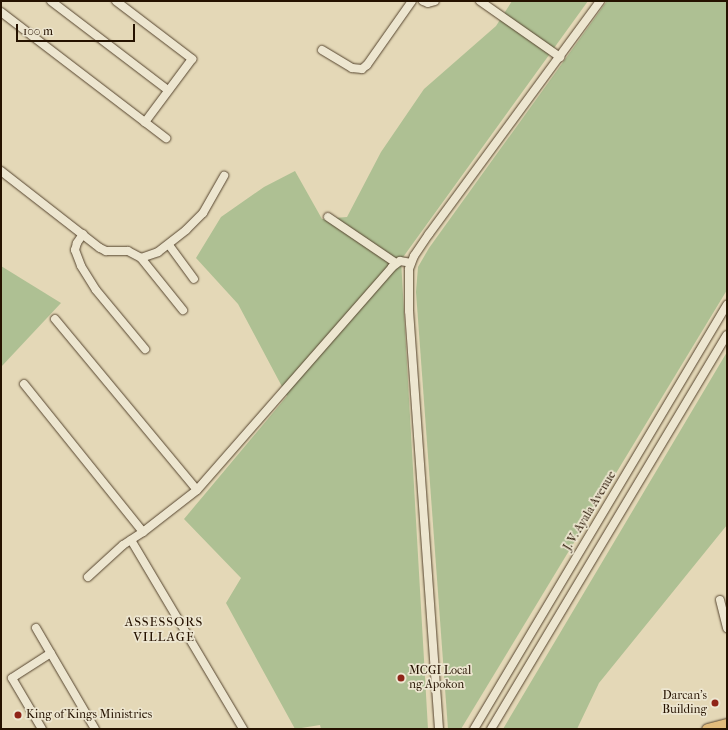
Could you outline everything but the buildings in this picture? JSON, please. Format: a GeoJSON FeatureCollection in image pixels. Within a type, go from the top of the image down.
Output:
{"type":"FeatureCollection","features":[{"type":"Feature","properties":{"kind":"highway"},"geometry":{"type":"LineString","coordinates":[[707,729],[727,724]]}},
{"type":"Feature","properties":{"kind":"street"},"geometry":{"type":"LineString","coordinates":[[52,1],[168,90]]}},
{"type":"Feature","properties":{"kind":"street"},"geometry":{"type":"LineString","coordinates":[[116,1],[192,59],[145,122]]}},
{"type":"Feature","properties":{"kind":"street"},"geometry":{"type":"LineString","coordinates":[[322,50],[352,68],[362,69],[367,65],[412,1]]}},
{"type":"Feature","properties":{"kind":"street"},"geometry":{"type":"LineString","coordinates":[[423,1],[428,3],[435,1]]}},
{"type":"Feature","properties":{"kind":"street"},"geometry":{"type":"LineString","coordinates":[[480,1],[560,57]]}},
{"type":"Feature","properties":{"kind":"street"},"geometry":{"type":"LineString","coordinates":[[439,729],[409,311],[408,279],[410,264],[429,234],[600,1]]}},
{"type":"Feature","properties":{"kind":"street"},"geometry":{"type":"LineString","coordinates":[[1,12],[166,138]]}},
{"type":"Feature","properties":{"kind":"street"},"geometry":{"type":"LineString","coordinates":[[1,171],[106,251],[123,250],[141,258],[183,310]]}},
{"type":"Feature","properties":{"kind":"street"},"geometry":{"type":"LineString","coordinates":[[141,258],[149,256],[169,245],[202,213],[224,176]]}},
{"type":"Feature","properties":{"kind":"street"},"geometry":{"type":"LineString","coordinates":[[328,217],[396,263]]}},
{"type":"Feature","properties":{"kind":"street"},"geometry":{"type":"LineString","coordinates":[[83,234],[77,243],[75,250],[81,266],[96,290],[145,349]]}},
{"type":"Feature","properties":{"kind":"street"},"geometry":{"type":"LineString","coordinates":[[169,245],[194,279]]}},
{"type":"Feature","properties":{"kind":"street"},"geometry":{"type":"LineString","coordinates":[[88,577],[123,545],[143,532],[197,490],[396,263],[404,261],[410,264]]}},
{"type":"Feature","properties":{"kind":"street","name":"J. V. Ayala Avenue"},"geometry":{"type":"LineString","coordinates":[[474,729],[727,305]]}},
{"type":"Feature","properties":{"kind":"street"},"geometry":{"type":"LineString","coordinates":[[55,319],[197,490]]}},
{"type":"Feature","properties":{"kind":"street"},"geometry":{"type":"LineString","coordinates":[[491,729],[727,335]]}},
{"type":"Feature","properties":{"kind":"street"},"geometry":{"type":"LineString","coordinates":[[24,384],[143,532]]}},
{"type":"Feature","properties":{"kind":"street"},"geometry":{"type":"LineString","coordinates":[[592,531],[605,539]]}},
{"type":"Feature","properties":{"kind":"street"},"geometry":{"type":"LineString","coordinates":[[131,540],[243,729]]}},
{"type":"Feature","properties":{"kind":"street"},"geometry":{"type":"LineString","coordinates":[[720,600],[727,628]]}},
{"type":"Feature","properties":{"kind":"street"},"geometry":{"type":"LineString","coordinates":[[36,628],[95,729]]}},
{"type":"Feature","properties":{"kind":"street"},"geometry":{"type":"LineString","coordinates":[[42,729],[12,678],[51,653]]}},
{"type":"Feature","properties":{"kind":"green space"},"geometry":{"type":"Polygon","coordinates":[[[512,1],[588,1],[401,260],[428,729],[321,729],[320,725],[295,729],[226,603],[241,578],[184,519],[287,396],[238,304],[196,258],[221,217],[264,187],[295,171],[322,219],[347,217],[381,152],[424,89],[496,26],[512,1]]]}},
{"type":"Feature","properties":{"kind":"green space"},"geometry":{"type":"Polygon","coordinates":[[[607,1],[727,1],[727,290],[461,729],[448,729],[416,292],[418,267],[429,248],[607,1]]]}},
{"type":"Feature","properties":{"kind":"green space"},"geometry":{"type":"Polygon","coordinates":[[[1,266],[61,303],[1,367],[1,266]]]}},
{"type":"Feature","properties":{"kind":"green space"},"geometry":{"type":"Polygon","coordinates":[[[727,352],[727,525],[599,683],[577,729],[503,729],[727,352]]]}},
{"type":"Feature","properties":{"kind":"place","name":"MCGI Local ng Apokon"},"geometry":{"type":"Point","coordinates":[401,678]}},
{"type":"Feature","properties":{"kind":"place","name":"Darcan's Building"},"geometry":{"type":"Point","coordinates":[715,703]}},
{"type":"Feature","properties":{"kind":"place","name":"King of Kings Ministries"},"geometry":{"type":"Point","coordinates":[18,715]}},
{"type":"Feature","properties":{"kind":"district","name":"ASSESSORS VILLAGE"},"geometry":{"type":"Point","coordinates":[164,630]}}]}
